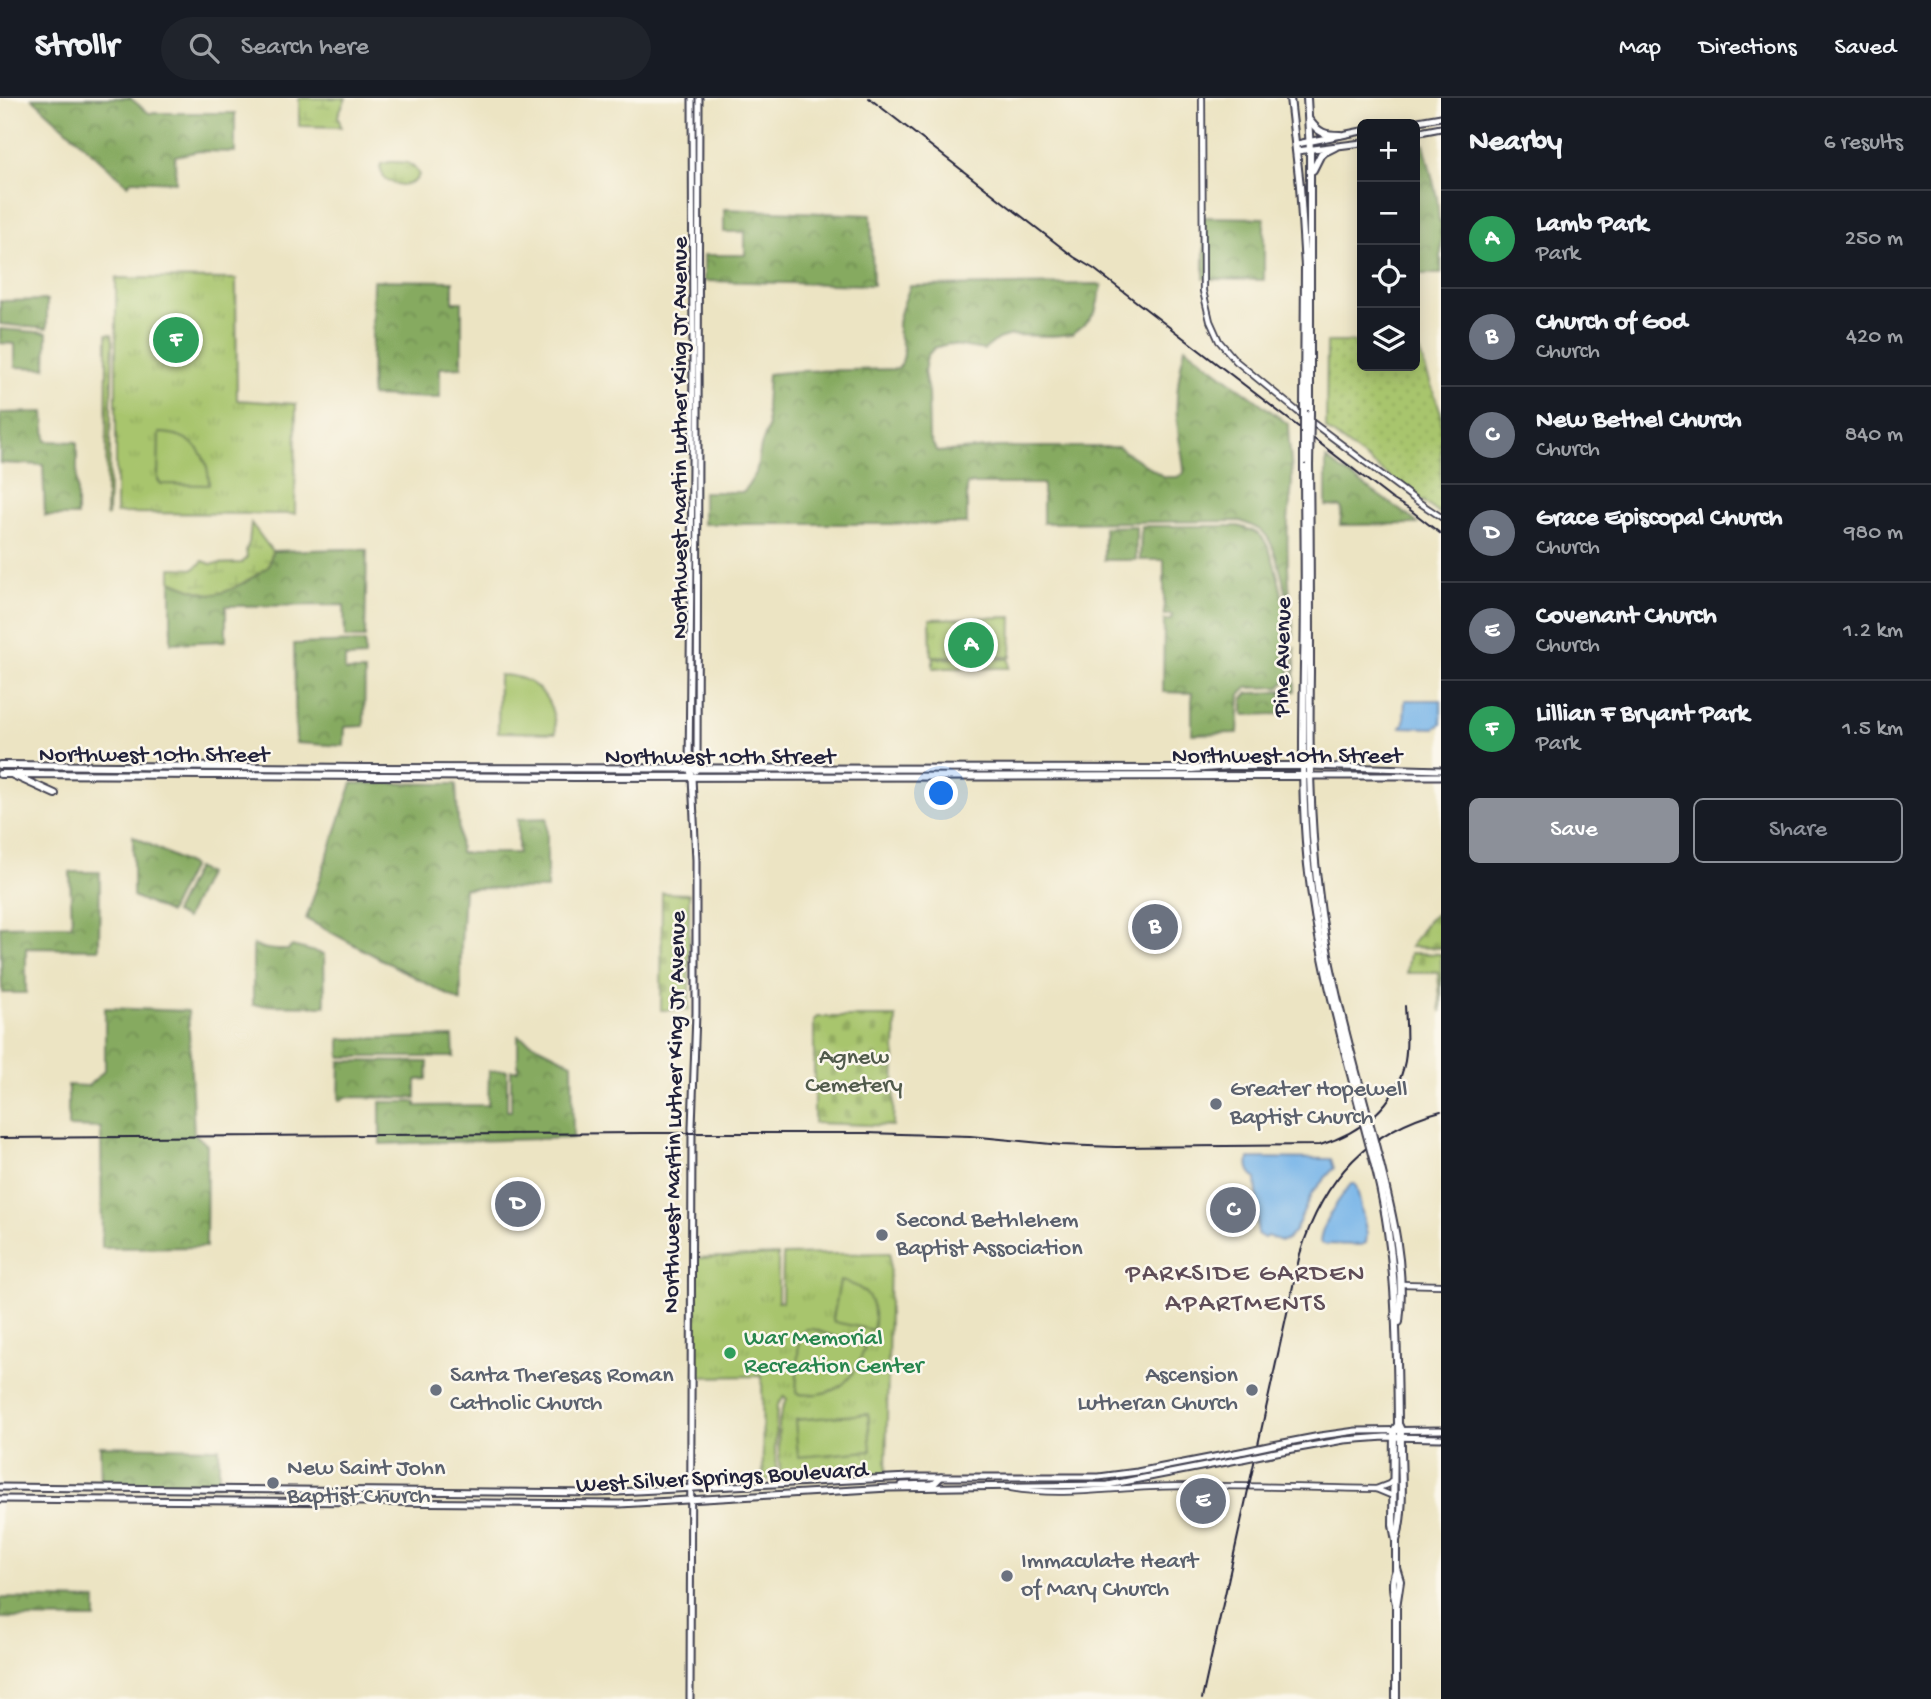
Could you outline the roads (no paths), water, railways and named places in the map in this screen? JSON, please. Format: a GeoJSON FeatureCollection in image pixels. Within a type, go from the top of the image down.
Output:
{"type":"FeatureCollection","features":[{"type":"Feature","properties":{"kind":"highway","name":"Pine Avenue"},"geometry":{"type":"LineString","coordinates":[[1290,98],[1307,227]]}},
{"type":"Feature","properties":{"kind":"highway","name":"Pine Avenue"},"geometry":{"type":"LineString","coordinates":[[1307,98],[1310,175],[1307,227],[1306,776],[1322,923],[1362,1108],[1396,1238],[1401,1283],[1398,1334]]}},
{"type":"Feature","properties":{"kind":"highway"},"geometry":{"type":"LineString","coordinates":[[1309,119],[1321,133],[1340,135]]}},
{"type":"Feature","properties":{"kind":"highway"},"geometry":{"type":"LineString","coordinates":[[1310,175],[1321,154],[1335,147]]}},
{"type":"Feature","properties":{"kind":"highway","name":"Northwest 10th Street"},"geometry":{"type":"LineString","coordinates":[[0,765],[1147,769],[1306,766]]}},
{"type":"Feature","properties":{"kind":"highway"},"geometry":{"type":"LineString","coordinates":[[250,776],[262,767]]}},
{"type":"Feature","properties":{"kind":"highway"},"geometry":{"type":"LineString","coordinates":[[460,768],[460,777]]}},
{"type":"Feature","properties":{"kind":"highway","name":"Northwest 10th Street"},"geometry":{"type":"LineString","coordinates":[[0,774],[460,777],[1306,776]]}},
{"type":"Feature","properties":{"kind":"highway"},"geometry":{"type":"LineString","coordinates":[[12,774],[55,794]]}},
{"type":"Feature","properties":{"kind":"highway","name":"Pine Avenue"},"geometry":{"type":"LineString","coordinates":[[1377,1161],[1390,1239],[1398,1334],[1401,1525],[1396,1541]]}},
{"type":"Feature","properties":{"kind":"highway","name":"Pine Avenue"},"geometry":{"type":"LineString","coordinates":[[1396,1699],[1396,1607],[1392,1580],[1396,1568],[1393,1479],[1398,1432]]}},
{"type":"Feature","properties":{"kind":"main road","name":"Northwest Martin Luther King Jr Avenue"},"geometry":{"type":"LineString","coordinates":[[690,1699],[692,1127],[696,1013],[695,860],[692,777],[689,768],[693,363],[692,98]]}},
{"type":"Feature","properties":{"kind":"main road","name":"Northwest Martin Luther King Jr Avenue"},"geometry":{"type":"LineString","coordinates":[[692,777],[697,768],[699,98]]}},
{"type":"Feature","properties":{"kind":"main road"},"geometry":{"type":"LineString","coordinates":[[692,110],[699,110]]}},
{"type":"Feature","properties":{"kind":"main road"},"geometry":{"type":"LineString","coordinates":[[1420,121],[1441,117]]}},
{"type":"Feature","properties":{"kind":"main road"},"geometry":{"type":"LineString","coordinates":[[1420,132],[1441,128]]}},
{"type":"Feature","properties":{"kind":"main road"},"geometry":{"type":"LineString","coordinates":[[1310,146],[1357,132]]}},
{"type":"Feature","properties":{"kind":"main road"},"geometry":{"type":"LineString","coordinates":[[1297,148],[1357,144]]}},
{"type":"Feature","properties":{"kind":"main road"},"geometry":{"type":"LineString","coordinates":[[1306,766],[1441,770]]}},
{"type":"Feature","properties":{"kind":"main road","name":"Northwest 10th Street"},"geometry":{"type":"LineString","coordinates":[[1306,776],[1441,776]]}},
{"type":"Feature","properties":{"kind":"main road","name":"West Silver Springs Boulevard"},"geometry":{"type":"LineString","coordinates":[[0,1488],[578,1493],[880,1478],[1075,1479],[1112,1476],[1344,1432],[1441,1430]]}},
{"type":"Feature","properties":{"kind":"main road","name":"West Silver Springs Boulevard"},"geometry":{"type":"LineString","coordinates":[[0,1499],[578,1504],[889,1488],[1108,1485],[1271,1453],[1398,1432],[1441,1438]]}},
{"type":"Feature","properties":{"kind":"main road"},"geometry":{"type":"LineString","coordinates":[[889,1488],[896,1485],[931,1484],[941,1477]]}},
{"type":"Feature","properties":{"kind":"main road"},"geometry":{"type":"LineString","coordinates":[[941,1488],[950,1480],[995,1478]]}},
{"type":"Feature","properties":{"kind":"main road"},"geometry":{"type":"LineString","coordinates":[[170,1501],[174,1497],[212,1497],[218,1495],[221,1490]]}},
{"type":"Feature","properties":{"kind":"main road"},"geometry":{"type":"LineString","coordinates":[[221,1501],[232,1493],[259,1493],[261,1490]]}},
{"type":"Feature","properties":{"kind":"main road"},"geometry":{"type":"LineString","coordinates":[[327,1502],[340,1491]]}},
{"type":"Feature","properties":{"kind":"main road"},"geometry":{"type":"LineString","coordinates":[[340,1502],[352,1491]]}},
{"type":"Feature","properties":{"kind":"street"},"geometry":{"type":"LineString","coordinates":[[1202,98],[1202,291],[1219,341],[1236,361],[1297,411],[1441,517]]}},
{"type":"Feature","properties":{"kind":"street"},"geometry":{"type":"LineString","coordinates":[[1401,1283],[1441,1285]]}},
{"type":"Feature","properties":{"kind":"street"},"geometry":{"type":"LineString","coordinates":[[1376,1489],[1389,1484],[1393,1479]]}},
{"type":"Feature","properties":{"kind":"street"},"geometry":{"type":"LineString","coordinates":[[1006,1487],[1043,1492],[1147,1487],[1376,1489],[1393,1496]]}},
{"type":"Feature","properties":{"kind":"water"},"geometry":{"type":"Polygon","coordinates":[[[1405,700],[1441,700],[1441,724],[1435,728],[1401,727],[1404,722],[1405,700]]]}},
{"type":"Feature","properties":{"kind":"water"},"geometry":{"type":"Polygon","coordinates":[[[1249,1158],[1331,1159],[1334,1168],[1312,1193],[1295,1231],[1287,1240],[1281,1241],[1268,1236],[1264,1238],[1257,1234],[1256,1179],[1248,1165],[1249,1158]]]}},
{"type":"Feature","properties":{"kind":"water"},"geometry":{"type":"Polygon","coordinates":[[[1351,1184],[1355,1184],[1357,1189],[1367,1234],[1366,1243],[1322,1244],[1321,1234],[1328,1219],[1351,1184]]]}},
{"type":"Feature","properties":{"kind":"railway"},"geometry":{"type":"LineString","coordinates":[[869,98],[1074,257],[1094,269],[1441,534]]}},
{"type":"Feature","properties":{"kind":"railway"},"geometry":{"type":"LineString","coordinates":[[0,1138],[866,1133],[970,1136],[1061,1145],[1116,1147],[1320,1145],[1362,1125],[1375,1115],[1394,1091],[1401,1077],[1406,1054],[1405,1006]]}},
{"type":"Feature","properties":{"kind":"railway"},"geometry":{"type":"LineString","coordinates":[[1202,1699],[1300,1254],[1309,1228],[1335,1182],[1370,1146],[1391,1131],[1441,1111]]}},
{"type":"Feature","properties":{"kind":"place","name":"Lillian F Bryant Park"},"geometry":{"type":"Point","coordinates":[176,340]}},
{"type":"Feature","properties":{"kind":"place","name":"Lamb Park"},"geometry":{"type":"Point","coordinates":[971,645]}},
{"type":"Feature","properties":{"kind":"place","name":"Church of God"},"geometry":{"type":"Point","coordinates":[1155,927]}},
{"type":"Feature","properties":{"kind":"place","name":"Greater Hopewell Baptist Church"},"geometry":{"type":"Point","coordinates":[1216,1104]}},
{"type":"Feature","properties":{"kind":"place","name":"Grace Episcopal Church"},"geometry":{"type":"Point","coordinates":[518,1204]}},
{"type":"Feature","properties":{"kind":"place","name":"New Bethel Church"},"geometry":{"type":"Point","coordinates":[1233,1210]}},
{"type":"Feature","properties":{"kind":"place","name":"Second Bethlehem Baptist Association"},"geometry":{"type":"Point","coordinates":[882,1235]}},
{"type":"Feature","properties":{"kind":"place","name":"War Memorial Recreation Center"},"geometry":{"type":"Point","coordinates":[730,1353]}},
{"type":"Feature","properties":{"kind":"place","name":"Santa Theresas Roman Catholic Church"},"geometry":{"type":"Point","coordinates":[436,1390]}},
{"type":"Feature","properties":{"kind":"place","name":"Ascension Lutheran Church"},"geometry":{"type":"Point","coordinates":[1252,1390]}},
{"type":"Feature","properties":{"kind":"place","name":"New Saint John Baptist Church"},"geometry":{"type":"Point","coordinates":[273,1483]}},
{"type":"Feature","properties":{"kind":"place","name":"Covenant Church"},"geometry":{"type":"Point","coordinates":[1203,1501]}},
{"type":"Feature","properties":{"kind":"place","name":"Immaculate Heart of Mary Church"},"geometry":{"type":"Point","coordinates":[1007,1576]}},
{"type":"Feature","properties":{"kind":"district","name":"PARKSIDE GARDEN APARTMENTS"},"geometry":{"type":"Point","coordinates":[1246,1290]}},
{"type":"Feature","properties":{"kind":"park label","name":"Agnew Cemetery"},"geometry":{"type":"Point","coordinates":[854,1072]}}]}
